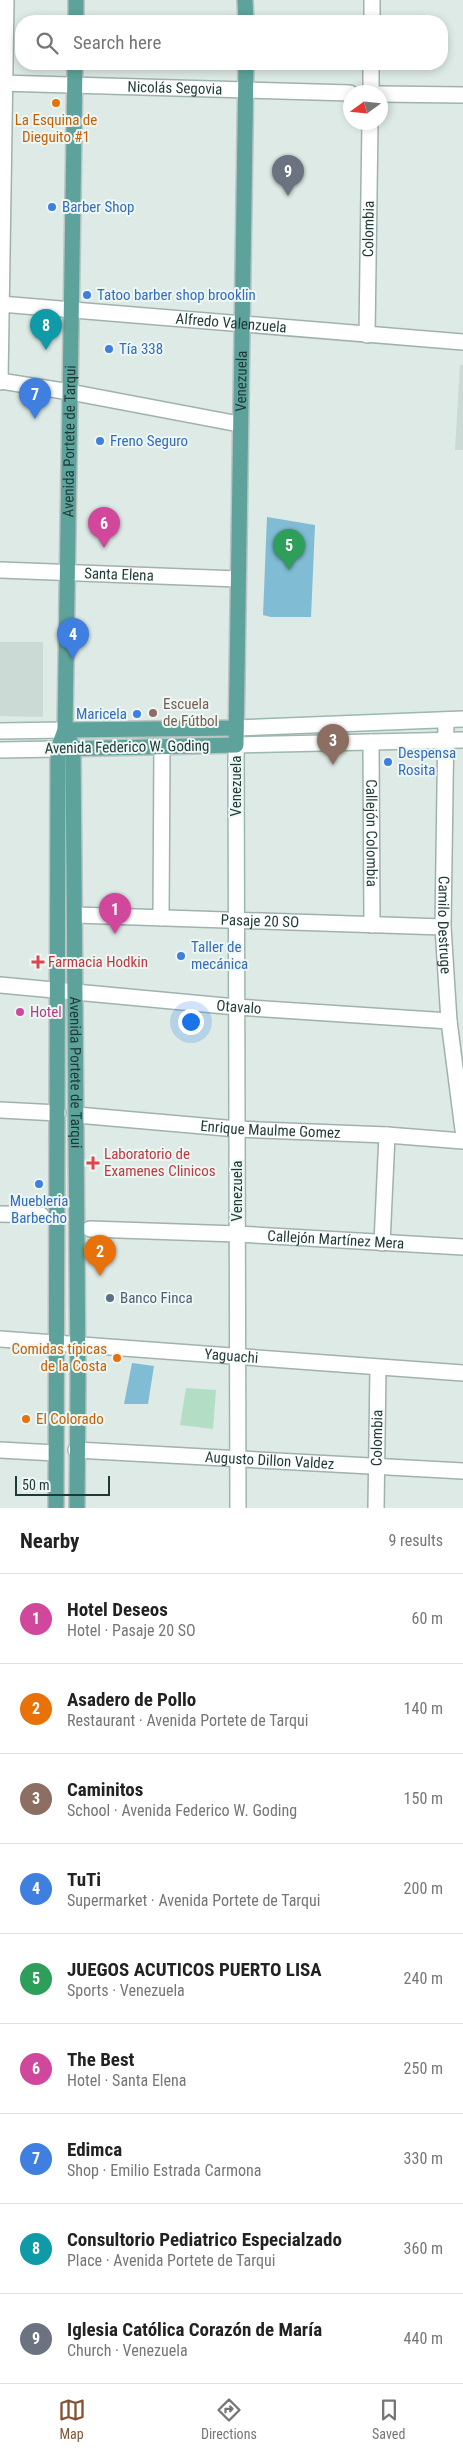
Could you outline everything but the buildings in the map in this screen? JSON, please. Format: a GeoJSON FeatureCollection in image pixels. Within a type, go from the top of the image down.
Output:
{"type":"FeatureCollection","features":[{"type":"Feature","properties":{"kind":"main road"},"geometry":{"type":"LineString","coordinates":[[76,0],[76,15]]}},
{"type":"Feature","properties":{"kind":"main road"},"geometry":{"type":"LineString","coordinates":[[246,0],[246,15]]}},
{"type":"Feature","properties":{"kind":"main road","name":"Avenida Portete de Tarqui"},"geometry":{"type":"LineString","coordinates":[[75,70],[65,730],[76,915],[77,1508]]}},
{"type":"Feature","properties":{"kind":"main road","name":"Venezuela"},"geometry":{"type":"LineString","coordinates":[[236,745],[240,326],[246,70]]}},
{"type":"Feature","properties":{"kind":"main road","name":"Avenida Federico W. Goding"},"geometry":{"type":"LineString","coordinates":[[65,730],[236,728]]}},
{"type":"Feature","properties":{"kind":"main road","name":"Avenida Federico W. Goding"},"geometry":{"type":"LineString","coordinates":[[66,749],[236,745]]}},
{"type":"Feature","properties":{"kind":"main road","name":"Avenida Portete de Tarqui"},"geometry":{"type":"LineString","coordinates":[[56,1508],[58,990],[66,749]]}},
{"type":"Feature","properties":{"kind":"street"},"geometry":{"type":"LineString","coordinates":[[6,0],[2,83],[0,382],[70,392],[239,424]]}},
{"type":"Feature","properties":{"kind":"street"},"geometry":{"type":"LineString","coordinates":[[372,0],[372,15]]}},
{"type":"Feature","properties":{"kind":"street"},"geometry":{"type":"LineString","coordinates":[[370,85],[371,70]]}},
{"type":"Feature","properties":{"kind":"street","name":"Nicolás Segovia"},"geometry":{"type":"LineString","coordinates":[[2,83],[246,92],[343,93]]}},
{"type":"Feature","properties":{"kind":"street"},"geometry":{"type":"LineString","coordinates":[[388,94],[463,95]]}},
{"type":"Feature","properties":{"kind":"street","name":"Colombia"},"geometry":{"type":"LineString","coordinates":[[367,335],[370,130]]}},
{"type":"Feature","properties":{"kind":"street","name":"Alfredo Valenzuela"},"geometry":{"type":"LineString","coordinates":[[0,304],[240,326],[463,342]]}},
{"type":"Feature","properties":{"kind":"street","name":"Santa Elena"},"geometry":{"type":"LineString","coordinates":[[0,570],[68,571],[238,579]]}},
{"type":"Feature","properties":{"kind":"street","name":"Avenida Federico W. Goding"},"geometry":{"type":"LineString","coordinates":[[236,728],[463,719]]}},
{"type":"Feature","properties":{"kind":"street","name":"Camilo Destruge"},"geometry":{"type":"LineString","coordinates":[[446,720],[443,927],[449,1021],[463,1130]]}},
{"type":"Feature","properties":{"kind":"street","name":"Avenida Federico W. Goding"},"geometry":{"type":"LineString","coordinates":[[0,731],[65,730]]}},
{"type":"Feature","properties":{"kind":"street","name":"Avenida Federico W. Goding"},"geometry":{"type":"LineString","coordinates":[[236,745],[463,740]]}},
{"type":"Feature","properties":{"kind":"street","name":"Callejón Colombia"},"geometry":{"type":"LineString","coordinates":[[371,742],[372,925]]}},
{"type":"Feature","properties":{"kind":"street","name":"Venezuela"},"geometry":{"type":"LineString","coordinates":[[236,745],[238,1508]]}},
{"type":"Feature","properties":{"kind":"street"},"geometry":{"type":"LineString","coordinates":[[161,918],[162,747]]}},
{"type":"Feature","properties":{"kind":"street","name":"Avenida Federico W. Goding"},"geometry":{"type":"LineString","coordinates":[[0,750],[66,749]]}},
{"type":"Feature","properties":{"kind":"street","name":"Pasaje 20 SO"},"geometry":{"type":"LineString","coordinates":[[76,915],[443,927]]}},
{"type":"Feature","properties":{"kind":"street","name":"Otavalo"},"geometry":{"type":"LineString","coordinates":[[0,986],[236,1007],[449,1021]]}},
{"type":"Feature","properties":{"kind":"street"},"geometry":{"type":"LineString","coordinates":[[0,1110],[58,1113]]}},
{"type":"Feature","properties":{"kind":"street","name":"Enrique Maulme Gomez"},"geometry":{"type":"LineString","coordinates":[[77,1115],[237,1129],[387,1135],[463,1141]]}},
{"type":"Feature","properties":{"kind":"street"},"geometry":{"type":"LineString","coordinates":[[382,1243],[387,1135]]}},
{"type":"Feature","properties":{"kind":"street"},"geometry":{"type":"LineString","coordinates":[[0,1214],[41,1215]]}},
{"type":"Feature","properties":{"kind":"street","name":"Callejón Martínez Mera"},"geometry":{"type":"LineString","coordinates":[[90,1229],[237,1234],[463,1248]]}},
{"type":"Feature","properties":{"kind":"street","name":"Yaguachi"},"geometry":{"type":"LineString","coordinates":[[0,1339],[463,1373]]}},
{"type":"Feature","properties":{"kind":"street","name":"Colombia"},"geometry":{"type":"LineString","coordinates":[[376,1508],[375,1466],[378,1368]]}},
{"type":"Feature","properties":{"kind":"street"},"geometry":{"type":"LineString","coordinates":[[0,1450],[55,1453]]}},
{"type":"Feature","properties":{"kind":"street","name":"Augusto Dillon Valdez"},"geometry":{"type":"LineString","coordinates":[[76,1450],[463,1471]]}},
{"type":"Feature","properties":{"kind":"shaded area"},"geometry":{"type":"Polygon","coordinates":[[[460,365],[463,365],[463,450],[455,450],[460,365]]]}},
{"type":"Feature","properties":{"kind":"shaded area"},"geometry":{"type":"Polygon","coordinates":[[[0,642],[43,642],[43,717],[0,716],[0,642]]]}},
{"type":"Feature","properties":{"kind":"green space"},"geometry":{"type":"Polygon","coordinates":[[[186,1388],[216,1390],[213,1429],[180,1425],[186,1388]]]}},
{"type":"Feature","properties":{"kind":"water"},"geometry":{"type":"Polygon","coordinates":[[[267,517],[315,525],[311,617],[271,617],[263,615],[267,517]]]}},
{"type":"Feature","properties":{"kind":"water"},"geometry":{"type":"Polygon","coordinates":[[[132,1363],[154,1366],[148,1404],[124,1404],[132,1363]]]}},
{"type":"Feature","properties":{"kind":"place","name":"La Esquina de Dieguito #1"},"geometry":{"type":"Point","coordinates":[56,103]}},
{"type":"Feature","properties":{"kind":"place","name":"Iglesia Católica Corazón de María"},"geometry":{"type":"Point","coordinates":[288,196]}},
{"type":"Feature","properties":{"kind":"place","name":"Barber Shop"},"geometry":{"type":"Point","coordinates":[52,207]}},
{"type":"Feature","properties":{"kind":"place","name":"Tatoo barber shop brooklin"},"geometry":{"type":"Point","coordinates":[87,295]}},
{"type":"Feature","properties":{"kind":"place","name":"Tía 338"},"geometry":{"type":"Point","coordinates":[109,349]}},
{"type":"Feature","properties":{"kind":"place","name":"Consultorio Pediatrico Especialzado"},"geometry":{"type":"Point","coordinates":[46,350]}},
{"type":"Feature","properties":{"kind":"place","name":"Edimca"},"geometry":{"type":"Point","coordinates":[35,419]}},
{"type":"Feature","properties":{"kind":"place","name":"Freno Seguro"},"geometry":{"type":"Point","coordinates":[100,441]}},
{"type":"Feature","properties":{"kind":"place","name":"The Best"},"geometry":{"type":"Point","coordinates":[104,548]}},
{"type":"Feature","properties":{"kind":"place","name":"JUEGOS ACUTICOS PUERTO LISA"},"geometry":{"type":"Point","coordinates":[289,570]}},
{"type":"Feature","properties":{"kind":"place","name":"TuTi"},"geometry":{"type":"Point","coordinates":[73,659]}},
{"type":"Feature","properties":{"kind":"place","name":"Escuela de Fútbol"},"geometry":{"type":"Point","coordinates":[153,713]}},
{"type":"Feature","properties":{"kind":"place","name":"Maricela"},"geometry":{"type":"Point","coordinates":[137,714]}},
{"type":"Feature","properties":{"kind":"place","name":"Despensa Rosita"},"geometry":{"type":"Point","coordinates":[388,762]}},
{"type":"Feature","properties":{"kind":"place","name":"Caminitos"},"geometry":{"type":"Point","coordinates":[333,765]}},
{"type":"Feature","properties":{"kind":"place","name":"Hotel Deseos"},"geometry":{"type":"Point","coordinates":[115,934]}},
{"type":"Feature","properties":{"kind":"place","name":"Taller de mecánica"},"geometry":{"type":"Point","coordinates":[181,956]}},
{"type":"Feature","properties":{"kind":"place","name":"Farmacia Hodkin"},"geometry":{"type":"Point","coordinates":[38,962]}},
{"type":"Feature","properties":{"kind":"place","name":"Hotel"},"geometry":{"type":"Point","coordinates":[20,1012]}},
{"type":"Feature","properties":{"kind":"place","name":"Laboratorio de Examenes Clinicos"},"geometry":{"type":"Point","coordinates":[93,1163]}},
{"type":"Feature","properties":{"kind":"place","name":"Muebleria Barbecho"},"geometry":{"type":"Point","coordinates":[39,1184]}},
{"type":"Feature","properties":{"kind":"place","name":"Asadero de Pollo"},"geometry":{"type":"Point","coordinates":[100,1276]}},
{"type":"Feature","properties":{"kind":"place","name":"Banco Finca"},"geometry":{"type":"Point","coordinates":[110,1298]}},
{"type":"Feature","properties":{"kind":"place","name":"Comidas típicas de la Costa"},"geometry":{"type":"Point","coordinates":[117,1358]}},
{"type":"Feature","properties":{"kind":"place","name":"El Colorado"},"geometry":{"type":"Point","coordinates":[26,1419]}}]}
